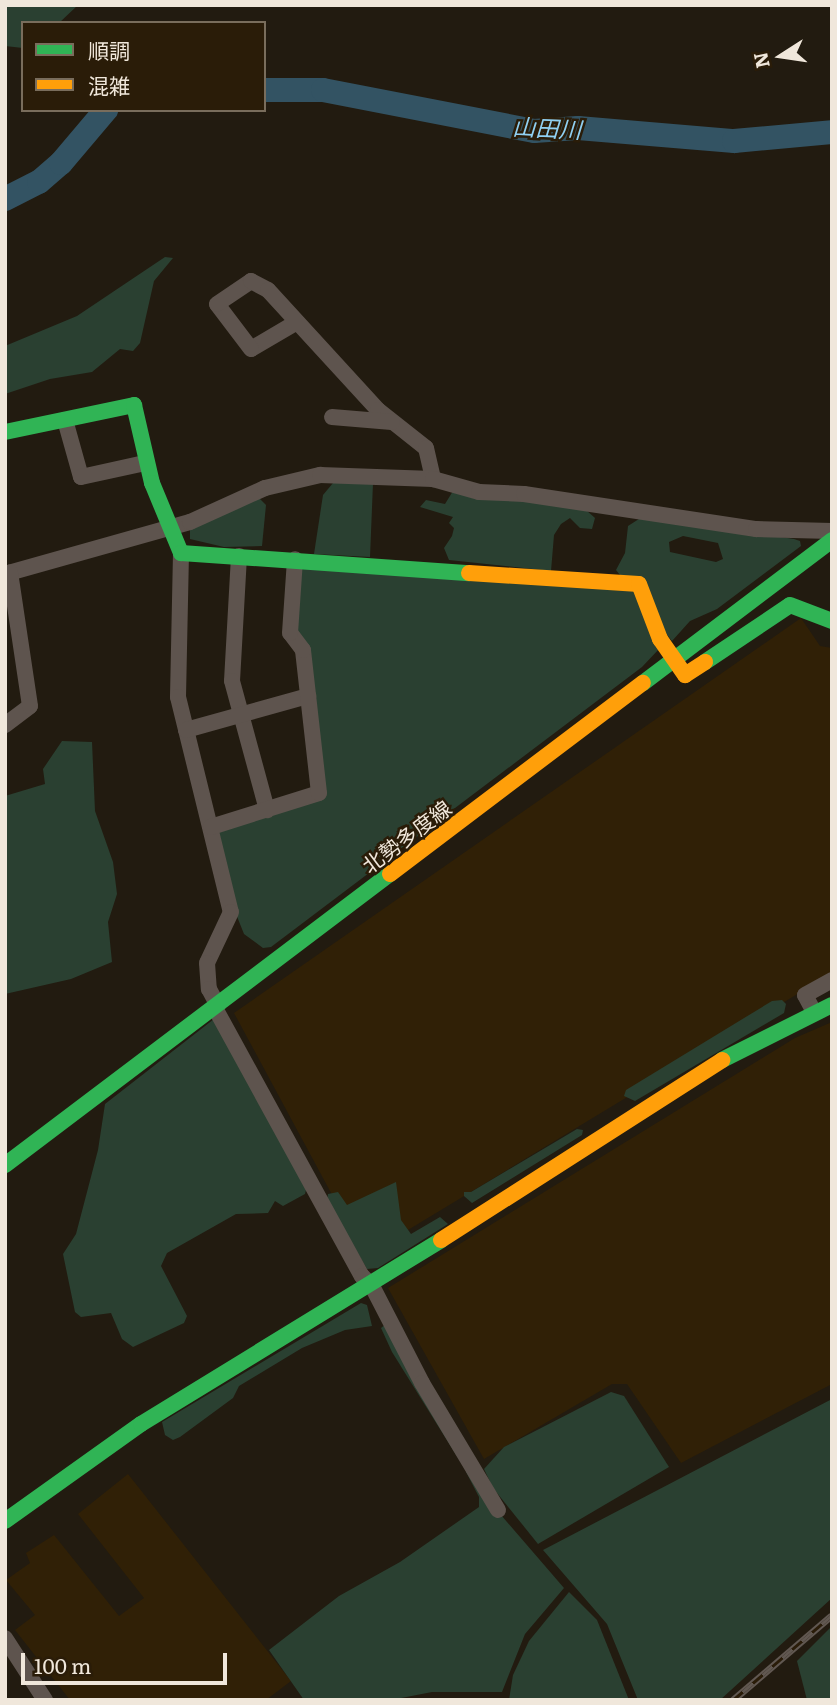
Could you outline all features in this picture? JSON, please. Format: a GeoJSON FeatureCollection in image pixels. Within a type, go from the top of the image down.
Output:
{"type":"FeatureCollection","features":[{"type":"Feature","properties":{"kind":"street"},"geometry":{"type":"LineString","coordinates":[[297,323],[251,349],[216,304],[251,281],[268,290],[392,422],[426,448],[433,479]]}},
{"type":"Feature","properties":{"kind":"street"},"geometry":{"type":"LineString","coordinates":[[5,432],[134,405],[145,463],[174,526],[181,553],[176,682],[230,912],[207,963],[209,989],[216,1007],[362,1276],[372,1286],[422,1383],[498,1510]]}},
{"type":"Feature","properties":{"kind":"street"},"geometry":{"type":"LineString","coordinates":[[332,416],[392,422]]}},
{"type":"Feature","properties":{"kind":"street"},"geometry":{"type":"LineString","coordinates":[[65,420],[81,477],[145,463]]}},
{"type":"Feature","properties":{"kind":"street"},"geometry":{"type":"LineString","coordinates":[[5,725],[30,706],[8,573],[174,526],[278,484],[320,475],[433,479],[488,493],[524,494],[756,529],[832,531]]}},
{"type":"Feature","properties":{"kind":"street","name":"北勢多度線"},"geometry":{"type":"LineString","coordinates":[[6,1162],[216,1007],[832,540]]}},
{"type":"Feature","properties":{"kind":"street"},"geometry":{"type":"LineString","coordinates":[[181,553],[639,584],[663,645],[685,675],[691,674],[790,605],[832,621]]}},
{"type":"Feature","properties":{"kind":"street"},"geometry":{"type":"LineString","coordinates":[[239,556],[232,681],[267,810]]}},
{"type":"Feature","properties":{"kind":"street"},"geometry":{"type":"LineString","coordinates":[[211,827],[319,793],[303,650],[290,634],[295,559]]}},
{"type":"Feature","properties":{"kind":"street"},"geometry":{"type":"LineString","coordinates":[[186,730],[308,696]]}},
{"type":"Feature","properties":{"kind":"street"},"geometry":{"type":"LineString","coordinates":[[814,1012],[805,995],[832,980]]}},
{"type":"Feature","properties":{"kind":"street"},"geometry":{"type":"LineString","coordinates":[[5,1521],[153,1416],[372,1286],[482,1210],[606,1130],[743,1047],[832,1005]]}},
{"type":"Feature","properties":{"kind":"street"},"geometry":{"type":"LineString","coordinates":[[5,1638],[45,1700]]}},
{"type":"Feature","properties":{"kind":"shaded area"},"geometry":{"type":"Polygon","coordinates":[[[801,618],[820,646],[832,648],[832,973],[365,1256],[234,1013],[801,618]]]}},
{"type":"Feature","properties":{"kind":"shaded area"},"geometry":{"type":"Polygon","coordinates":[[[832,1022],[832,1384],[681,1463],[627,1384],[612,1384],[484,1459],[388,1288],[795,1038],[832,1022]]]}},
{"type":"Feature","properties":{"kind":"shaded area"},"geometry":{"type":"Polygon","coordinates":[[[128,1474],[291,1681],[266,1700],[70,1700],[15,1630],[35,1615],[6,1580],[30,1563],[26,1553],[54,1535],[119,1616],[144,1598],[78,1514],[128,1474]]]}},
{"type":"Feature","properties":{"kind":"green space"},"geometry":{"type":"Polygon","coordinates":[[[5,5],[78,5],[61,21],[21,21],[21,48],[5,46],[5,5]]]}},
{"type":"Feature","properties":{"kind":"green space"},"geometry":{"type":"Polygon","coordinates":[[[165,257],[173,258],[154,281],[140,343],[133,351],[120,349],[92,372],[50,379],[5,394],[5,346],[77,316],[165,257]]]}},
{"type":"Feature","properties":{"kind":"green space"},"geometry":{"type":"Polygon","coordinates":[[[333,483],[373,483],[370,557],[314,554],[323,495],[333,483]]]}},
{"type":"Feature","properties":{"kind":"green space"},"geometry":{"type":"Polygon","coordinates":[[[453,491],[586,510],[595,518],[592,529],[580,528],[570,518],[561,524],[554,535],[551,571],[449,560],[444,548],[452,536],[454,528],[449,523],[453,517],[420,507],[426,500],[445,504],[453,491]]]}},
{"type":"Feature","properties":{"kind":"green space"},"geometry":{"type":"Polygon","coordinates":[[[259,498],[266,505],[262,546],[224,547],[190,539],[190,530],[259,498]]]}},
{"type":"Feature","properties":{"kind":"green space"},"geometry":{"type":"Polygon","coordinates":[[[642,517],[794,539],[800,541],[801,546],[717,609],[690,621],[672,641],[616,570],[625,553],[628,526],[642,517]],[[683,536],[669,542],[670,552],[716,562],[723,559],[718,543],[683,536]]]}},
{"type":"Feature","properties":{"kind":"green space"},"geometry":{"type":"Polygon","coordinates":[[[299,561],[633,588],[659,649],[642,667],[271,947],[263,948],[244,934],[236,914],[218,835],[220,829],[324,796],[294,630],[299,561]]]}},
{"type":"Feature","properties":{"kind":"green space"},"geometry":{"type":"Polygon","coordinates":[[[62,741],[92,742],[95,811],[113,862],[117,894],[108,922],[112,962],[71,979],[5,994],[5,796],[45,784],[43,769],[62,741]]]}},
{"type":"Feature","properties":{"kind":"green space"},"geometry":{"type":"Polygon","coordinates":[[[782,1000],[786,1004],[784,1013],[635,1101],[624,1096],[626,1090],[772,1001],[782,1000]]]}},
{"type":"Feature","properties":{"kind":"green space"},"geometry":{"type":"Polygon","coordinates":[[[214,1019],[307,1186],[305,1194],[283,1206],[275,1201],[268,1213],[236,1214],[167,1253],[161,1266],[187,1316],[184,1323],[133,1347],[122,1339],[111,1313],[81,1317],[75,1312],[63,1254],[76,1234],[98,1150],[105,1104],[214,1019]]]}},
{"type":"Feature","properties":{"kind":"green space"},"geometry":{"type":"Polygon","coordinates":[[[577,1129],[583,1130],[582,1135],[472,1203],[464,1196],[464,1192],[471,1192],[577,1129]]]}},
{"type":"Feature","properties":{"kind":"green space"},"geometry":{"type":"Polygon","coordinates":[[[396,1182],[401,1220],[411,1234],[440,1217],[448,1224],[378,1268],[367,1269],[327,1200],[328,1194],[338,1192],[347,1205],[396,1182]]]}},
{"type":"Feature","properties":{"kind":"green space"},"geometry":{"type":"Polygon","coordinates":[[[361,1303],[367,1305],[372,1326],[345,1330],[302,1348],[239,1386],[233,1398],[180,1437],[173,1440],[165,1435],[162,1422],[361,1303]]]}},
{"type":"Feature","properties":{"kind":"green space"},"geometry":{"type":"Polygon","coordinates":[[[386,1324],[458,1458],[392,1352],[381,1328],[386,1324]]]}},
{"type":"Feature","properties":{"kind":"green space"},"geometry":{"type":"Polygon","coordinates":[[[611,1392],[624,1396],[669,1467],[538,1544],[493,1488],[484,1469],[504,1447],[611,1392]]]}},
{"type":"Feature","properties":{"kind":"green space"},"geometry":{"type":"Polygon","coordinates":[[[832,1399],[832,1598],[720,1700],[638,1700],[607,1624],[543,1550],[832,1399]]]}},
{"type":"Feature","properties":{"kind":"green space"},"geometry":{"type":"Polygon","coordinates":[[[466,1472],[471,1472],[495,1508],[564,1588],[525,1634],[502,1692],[432,1692],[391,1700],[304,1700],[269,1650],[339,1596],[400,1562],[479,1507],[479,1497],[466,1472]]]}},
{"type":"Feature","properties":{"kind":"green space"},"geometry":{"type":"Polygon","coordinates":[[[569,1592],[597,1620],[629,1700],[509,1700],[513,1675],[529,1641],[569,1592]]]}},
{"type":"Feature","properties":{"kind":"green space"},"geometry":{"type":"Polygon","coordinates":[[[832,1626],[832,1700],[807,1700],[797,1661],[832,1626]]]}},
{"type":"Feature","properties":{"kind":"waterway","name":"山田川"},"geometry":{"type":"LineString","coordinates":[[266,90],[323,90],[534,131],[578,128],[734,141],[832,132]]}},
{"type":"Feature","properties":{"kind":"waterway","name":"山田川"},"geometry":{"type":"LineString","coordinates":[[5,199],[39,182],[61,163],[104,112]]}},
{"type":"Feature","properties":{"kind":"railway"},"geometry":{"type":"LineString","coordinates":[[733,1700],[832,1615]]}},
{"type":"Feature","properties":{"kind":"traffic: fast"},"geometry":{"type":"LineString","coordinates":[[5,432],[134,405],[152,483],[181,553],[469,573]]}},
{"type":"Feature","properties":{"kind":"traffic: fast"},"geometry":{"type":"LineString","coordinates":[[643,683],[832,540]]}},
{"type":"Feature","properties":{"kind":"traffic: fast"},"geometry":{"type":"LineString","coordinates":[[705,662],[790,605],[832,621]]}},
{"type":"Feature","properties":{"kind":"traffic: fast"},"geometry":{"type":"LineString","coordinates":[[5,1165],[390,874]]}},
{"type":"Feature","properties":{"kind":"traffic: fast"},"geometry":{"type":"LineString","coordinates":[[722,1060],[832,1005]]}},
{"type":"Feature","properties":{"kind":"traffic: fast"},"geometry":{"type":"LineString","coordinates":[[5,1521],[141,1424],[441,1240]]}},
{"type":"Feature","properties":{"kind":"traffic: slow"},"geometry":{"type":"LineString","coordinates":[[469,573],[639,584],[660,639],[685,675],[705,662]]}},
{"type":"Feature","properties":{"kind":"traffic: slow"},"geometry":{"type":"LineString","coordinates":[[390,874],[643,683]]}},
{"type":"Feature","properties":{"kind":"traffic: slow"},"geometry":{"type":"LineString","coordinates":[[441,1240],[722,1060]]}}]}
